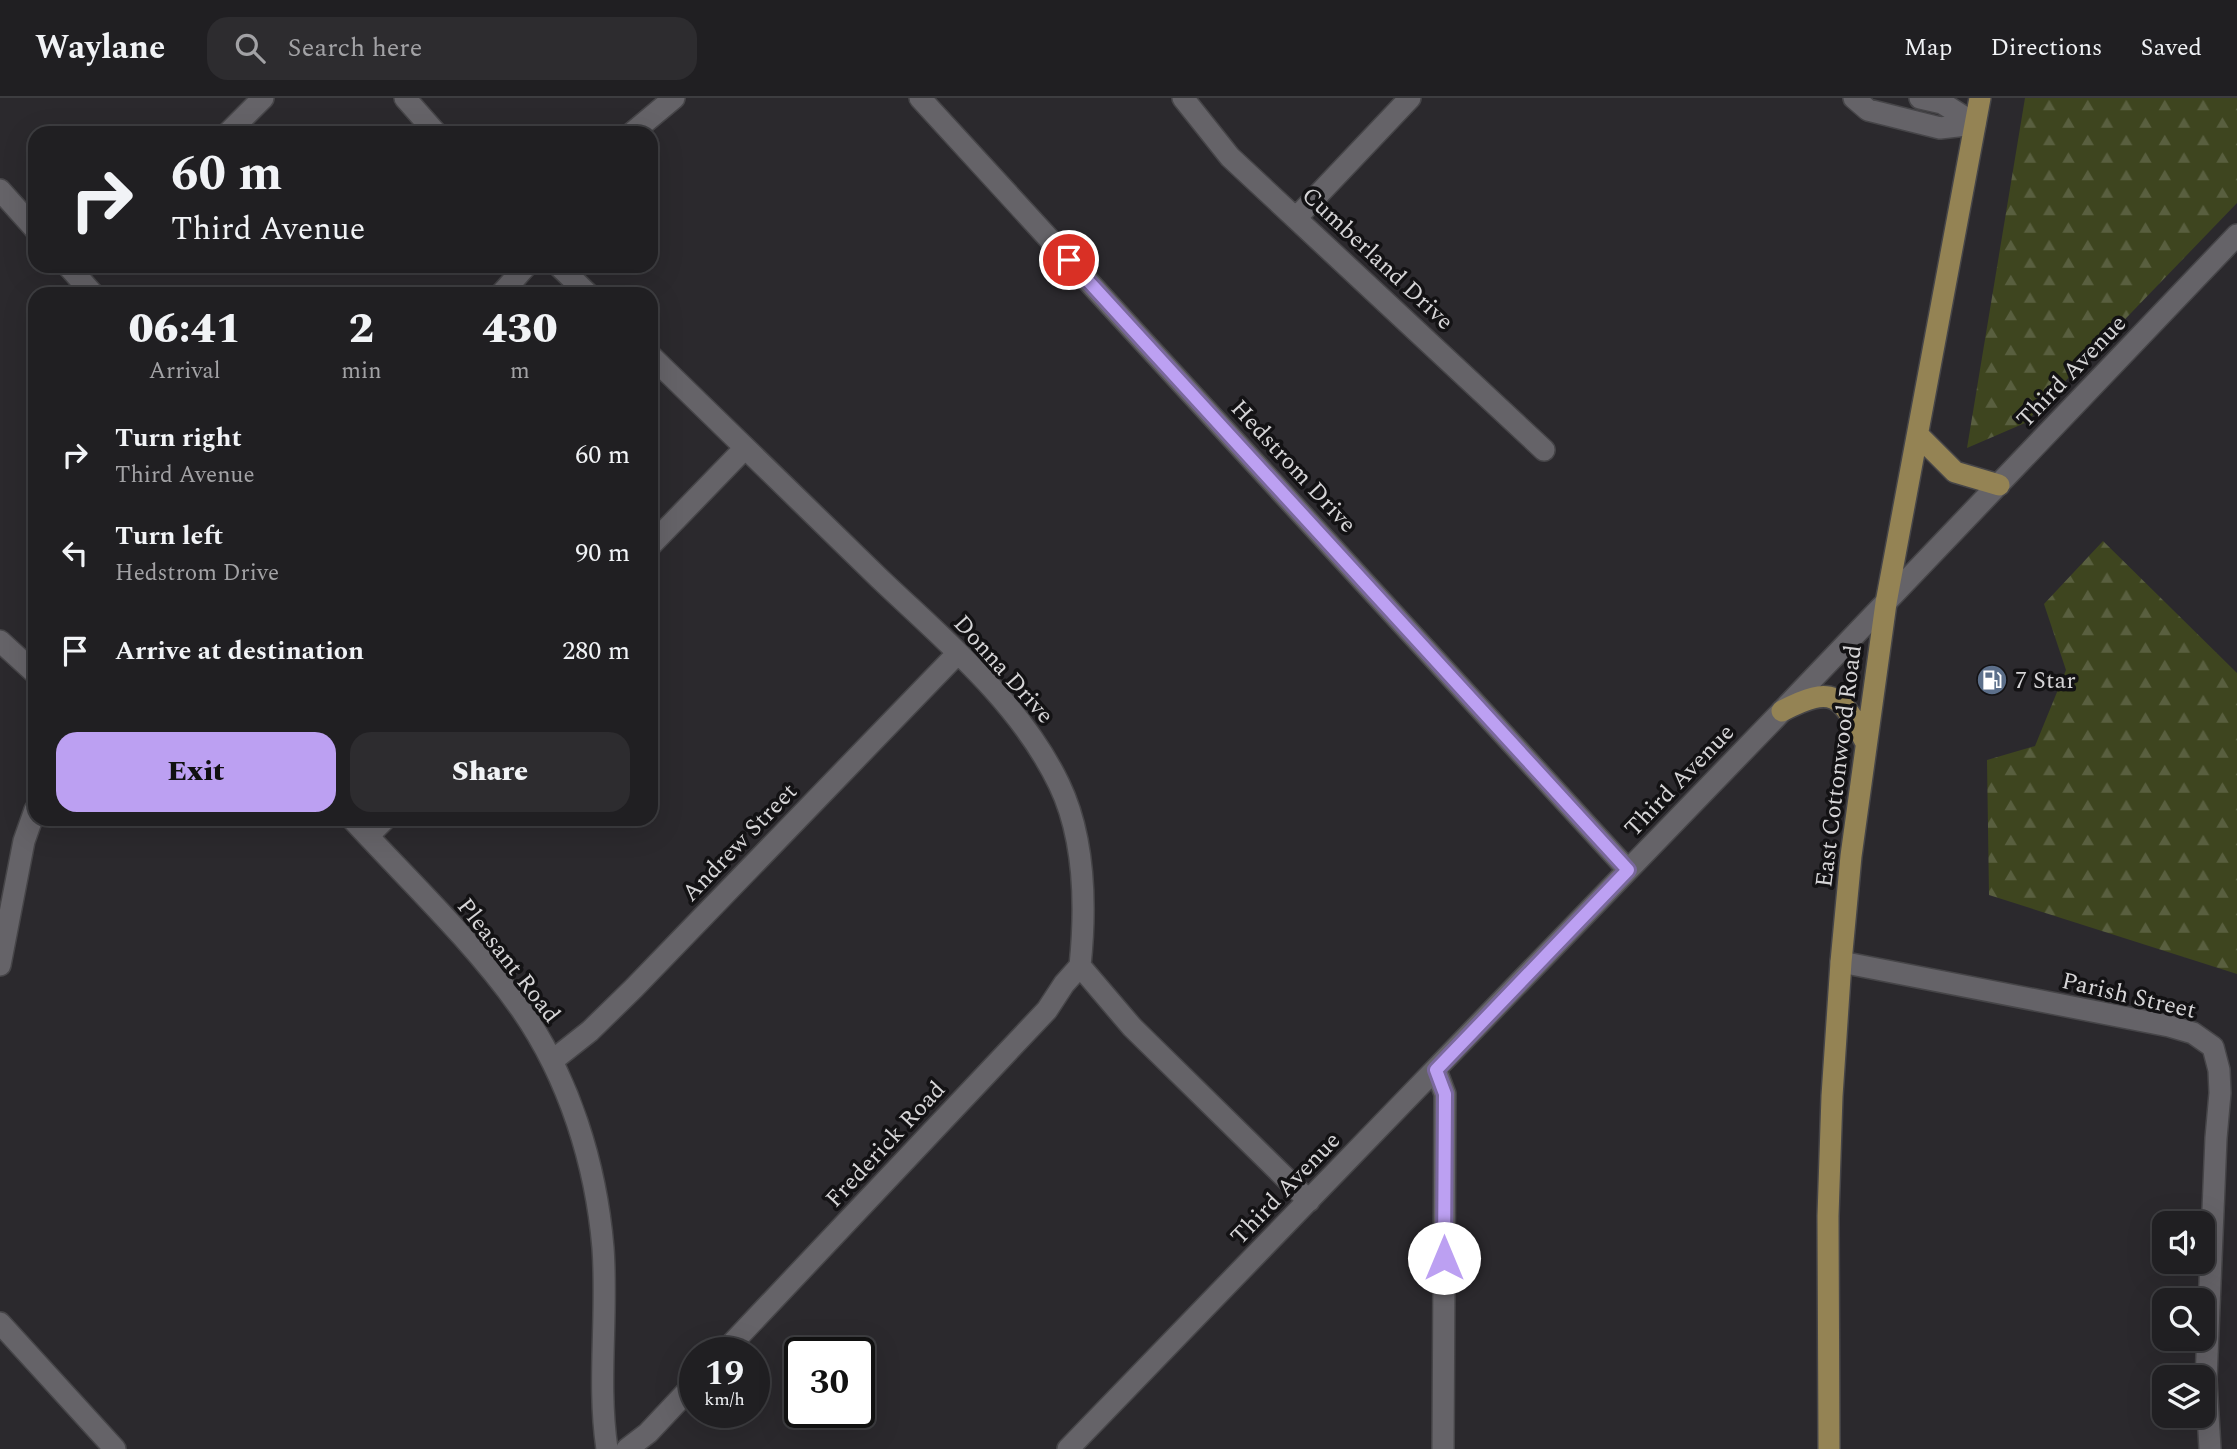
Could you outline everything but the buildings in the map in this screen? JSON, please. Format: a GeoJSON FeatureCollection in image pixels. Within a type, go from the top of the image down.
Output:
{"type":"FeatureCollection","features":[{"type":"Feature","properties":{"kind":"main road","name":"East Cottonwood Road"},"geometry":{"type":"LineString","coordinates":[[1829,1449],[1828,1216],[1832,1096],[1840,962],[1851,856],[1886,603],[1980,98]]}},
{"type":"Feature","properties":{"kind":"main road"},"geometry":{"type":"LineString","coordinates":[[1919,436],[1955,472],[1999,485]]}},
{"type":"Feature","properties":{"kind":"main road"},"geometry":{"type":"LineString","coordinates":[[1782,711],[1820,695],[1832,697],[1842,703],[1851,714],[1866,743]]}},
{"type":"Feature","properties":{"kind":"street"},"geometry":{"type":"LineString","coordinates":[[235,126],[263,98]]}},
{"type":"Feature","properties":{"kind":"street"},"geometry":{"type":"LineString","coordinates":[[404,98],[430,126]]}},
{"type":"Feature","properties":{"kind":"street"},"geometry":{"type":"LineString","coordinates":[[640,126],[674,98]]}},
{"type":"Feature","properties":{"kind":"street","name":"Hedstrom Drive"},"geometry":{"type":"LineString","coordinates":[[920,98],[1628,870]]}},
{"type":"Feature","properties":{"kind":"street","name":"Cumberland Drive"},"geometry":{"type":"LineString","coordinates":[[1184,98],[1230,157],[1544,450]]}},
{"type":"Feature","properties":{"kind":"street"},"geometry":{"type":"LineString","coordinates":[[1297,217],[1410,98]]}},
{"type":"Feature","properties":{"kind":"street"},"geometry":{"type":"LineString","coordinates":[[1854,98],[1868,110],[1940,128],[1975,124]]}},
{"type":"Feature","properties":{"kind":"street"},"geometry":{"type":"LineString","coordinates":[[1920,98],[1942,103],[1975,124]]}},
{"type":"Feature","properties":{"kind":"street"},"geometry":{"type":"LineString","coordinates":[[0,190],[28,221]]}},
{"type":"Feature","properties":{"kind":"street","name":"Third Avenue"},"geometry":{"type":"LineString","coordinates":[[1069,1449],[1886,603],[2237,235]]}},
{"type":"Feature","properties":{"kind":"street"},"geometry":{"type":"LineString","coordinates":[[507,287],[520,273]]}},
{"type":"Feature","properties":{"kind":"street"},"geometry":{"type":"LineString","coordinates":[[566,273],[581,287]]}},
{"type":"Feature","properties":{"kind":"street","name":"Donna Drive"},"geometry":{"type":"LineString","coordinates":[[658,363],[958,653],[1009,707],[1038,746],[1060,786],[1073,829],[1082,876],[1084,924],[1080,966]]}},
{"type":"Feature","properties":{"kind":"street"},"geometry":{"type":"LineString","coordinates":[[658,538],[745,448]]}},
{"type":"Feature","properties":{"kind":"street"},"geometry":{"type":"LineString","coordinates":[[0,641],[28,667]]}},
{"type":"Feature","properties":{"kind":"street","name":"Andrew Street"},"geometry":{"type":"LineString","coordinates":[[552,1061],[590,1031],[634,988],[958,653]]}},
{"type":"Feature","properties":{"kind":"street"},"geometry":{"type":"LineString","coordinates":[[0,965],[24,841],[29,826]]}},
{"type":"Feature","properties":{"kind":"street","name":"Pleasant Road"},"geometry":{"type":"LineString","coordinates":[[359,826],[471,946],[522,1010],[552,1061],[578,1124],[594,1184],[603,1249],[602,1415],[607,1449]]}},
{"type":"Feature","properties":{"kind":"street"},"geometry":{"type":"LineString","coordinates":[[368,836],[377,826]]}},
{"type":"Feature","properties":{"kind":"street","name":"Parish Street"},"geometry":{"type":"LineString","coordinates":[[1840,962],[2169,1026],[2193,1033],[2213,1047],[2219,1070],[2220,1093],[2206,1380],[2210,1449]]}},
{"type":"Feature","properties":{"kind":"street"},"geometry":{"type":"LineString","coordinates":[[1080,966],[1132,1027],[1308,1201]]}},
{"type":"Feature","properties":{"kind":"street","name":"Frederick Road"},"geometry":{"type":"LineString","coordinates":[[738,1337],[1047,1010],[1080,966]]}},
{"type":"Feature","properties":{"kind":"street"},"geometry":{"type":"LineString","coordinates":[[1436,1070],[1445,1094],[1443,1449]]}},
{"type":"Feature","properties":{"kind":"street"},"geometry":{"type":"LineString","coordinates":[[0,1324],[115,1449]]}},
{"type":"Feature","properties":{"kind":"street"},"geometry":{"type":"LineString","coordinates":[[627,1449],[648,1433],[679,1400]]}},
{"type":"Feature","properties":{"kind":"green space"},"geometry":{"type":"Polygon","coordinates":[[[2025,98],[2237,98],[2237,203],[2025,423],[1967,448],[2025,98]]]}},
{"type":"Feature","properties":{"kind":"green space"},"geometry":{"type":"Polygon","coordinates":[[[2103,541],[2237,673],[2237,974],[1989,895],[1987,760],[2035,746],[2066,670],[2044,604],[2103,541]]]}},
{"type":"Feature","properties":{"kind":"place","name":"7 Star"},"geometry":{"type":"Point","coordinates":[1992,680]}},
{"type":"Feature","properties":{"kind":"route"},"geometry":{"type":"LineString","coordinates":[[1069,260],[1628,870],[1436,1070],[1445,1094],[1444,1258]]}}]}
